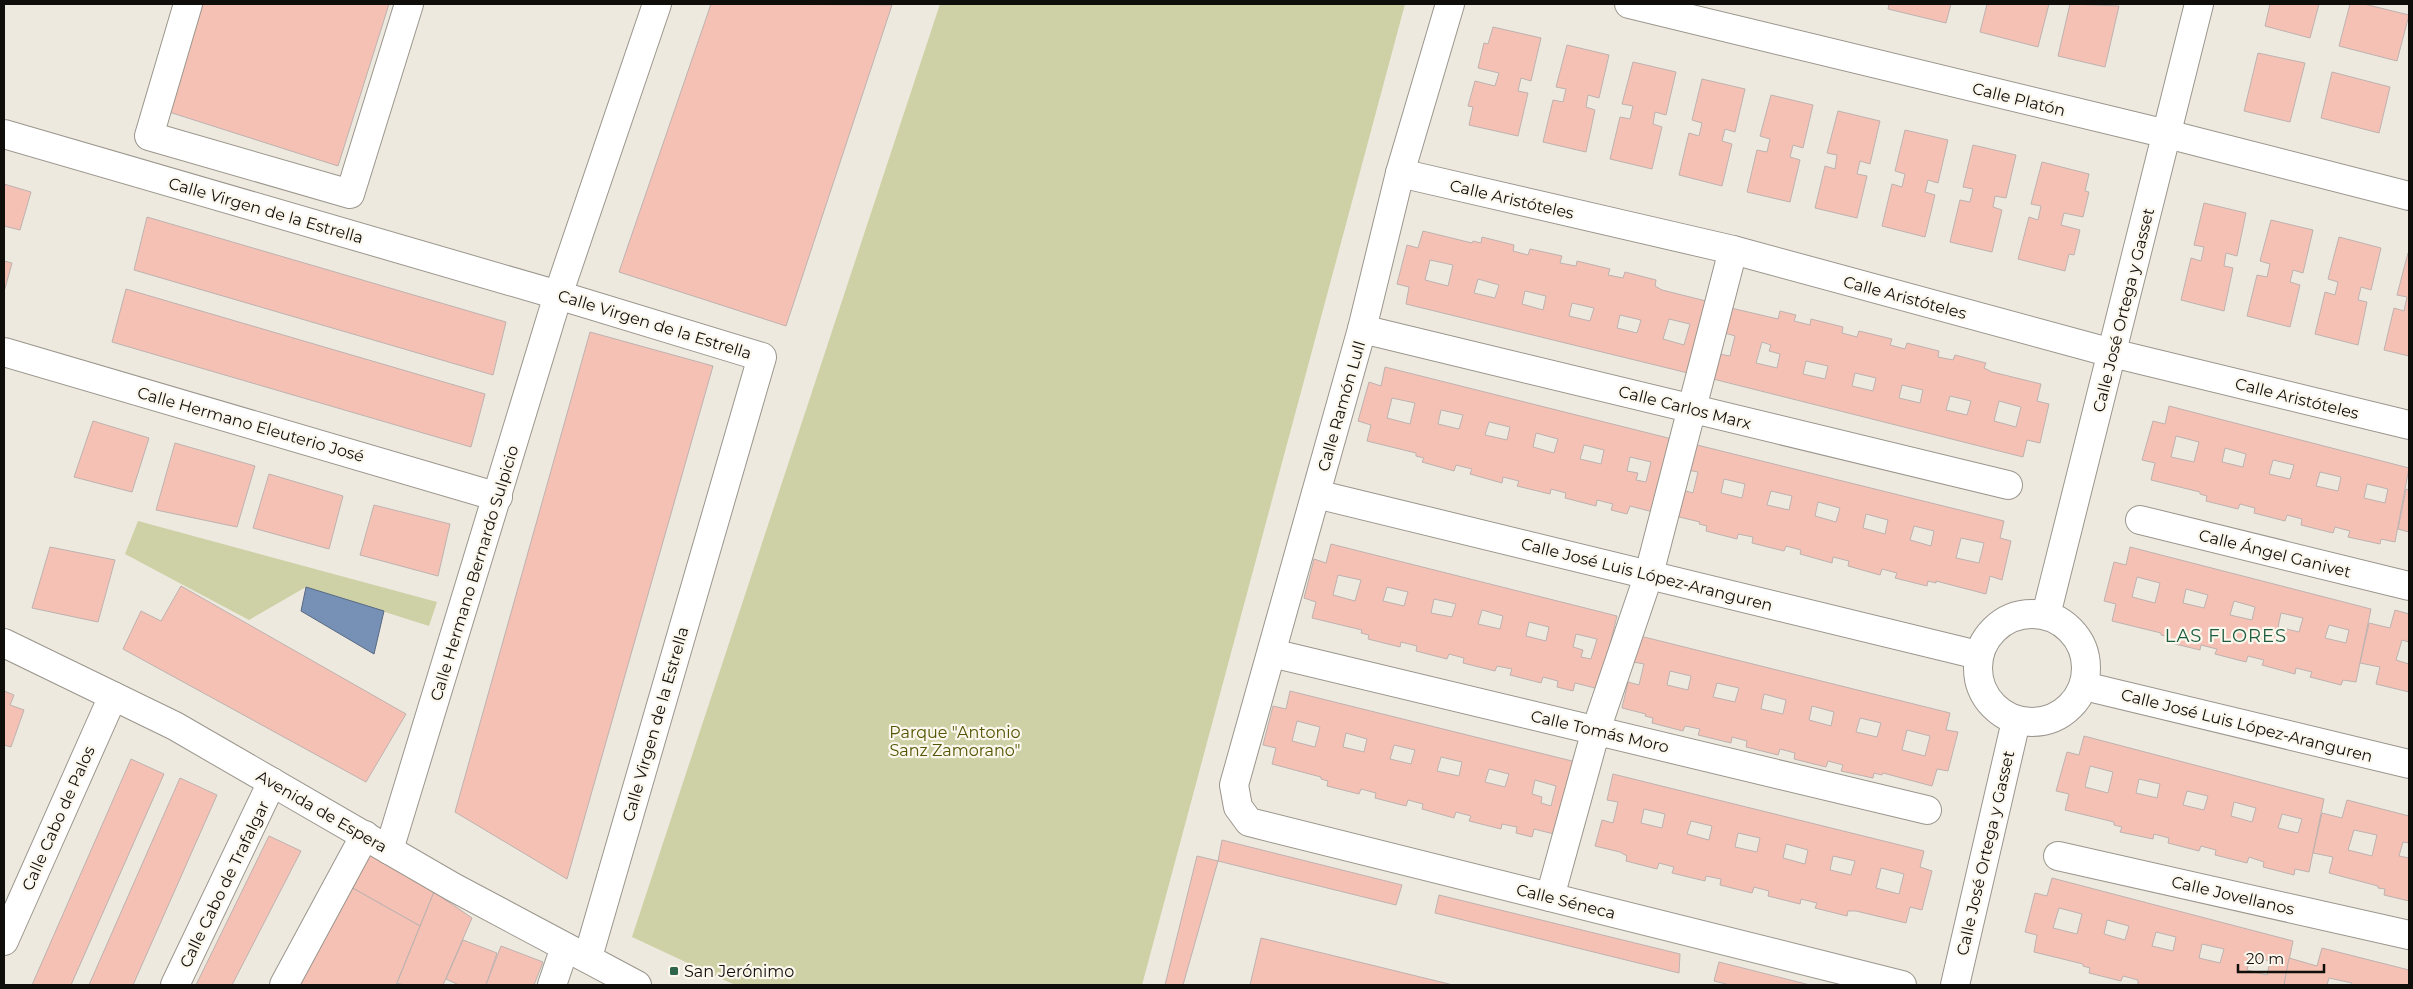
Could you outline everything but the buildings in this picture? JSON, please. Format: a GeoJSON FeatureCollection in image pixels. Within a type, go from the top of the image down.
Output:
{"type":"FeatureCollection","features":[{"type":"Feature","properties":{"kind":"street"},"geometry":{"type":"LineString","coordinates":[[188,4],[149,136],[350,194],[409,4]]}},
{"type":"Feature","properties":{"kind":"street","name":"Calle Hermano Bernardo Sulpicio"},"geometry":{"type":"LineString","coordinates":[[389,850],[558,295],[657,4]]}},
{"type":"Feature","properties":{"kind":"street","name":"Calle Ramón Lull"},"geometry":{"type":"LineString","coordinates":[[1238,807],[1234,785],[1362,330],[1400,173],[1450,4]]}},
{"type":"Feature","properties":{"kind":"street","name":"Calle Platón"},"geometry":{"type":"LineString","coordinates":[[1629,4],[2167,134],[2409,196]]}},
{"type":"Feature","properties":{"kind":"street","name":"Calle José Ortega y Gasset"},"geometry":{"type":"LineString","coordinates":[[2046,615],[2199,4]]}},
{"type":"Feature","properties":{"kind":"street","name":"Calle Virgen de la Estrella"},"geometry":{"type":"LineString","coordinates":[[4,134],[558,295],[762,357],[576,952]]}},
{"type":"Feature","properties":{"kind":"street","name":"Calle Aristóteles"},"geometry":{"type":"LineString","coordinates":[[1400,173],[1733,250],[2112,353],[2409,425]]}},
{"type":"Feature","properties":{"kind":"street"},"geometry":{"type":"LineString","coordinates":[[1550,897],[1596,730],[1649,574],[1694,408],[1733,250]]}},
{"type":"Feature","properties":{"kind":"street","name":"Calle Carlos Marx"},"geometry":{"type":"LineString","coordinates":[[1362,330],[1694,408],[2008,486]]}},
{"type":"Feature","properties":{"kind":"street","name":"Calle Hermano Eleuterio José"},"geometry":{"type":"LineString","coordinates":[[4,352],[498,496]]}},
{"type":"Feature","properties":{"kind":"street","name":"Calle José Luis López-Aranguren"},"geometry":{"type":"LineString","coordinates":[[1316,494],[1978,655]]}},
{"type":"Feature","properties":{"kind":"street","name":"Calle Ángel Ganivet"},"geometry":{"type":"LineString","coordinates":[[2140,520],[2409,586]]}},
{"type":"Feature","properties":{"kind":"street"},"geometry":{"type":"LineString","coordinates":[[2031,613],[2046,615],[2066,625],[2080,641],[2086,658],[2084,686],[2078,698],[2067,710],[2042,722],[2016,721],[2003,715],[1986,698],[1980,685],[1977,670],[1978,655],[1984,640],[1997,626],[2014,616],[2031,613]]}},
{"type":"Feature","properties":{"kind":"street","name":"Avenida de Espera"},"geometry":{"type":"LineString","coordinates":[[4,643],[175,726],[389,850],[637,985]]}},
{"type":"Feature","properties":{"kind":"street","name":"Calle Tomás Moro"},"geometry":{"type":"LineString","coordinates":[[1272,653],[1928,810]]}},
{"type":"Feature","properties":{"kind":"street","name":"Calle José Luis López-Aranguren"},"geometry":{"type":"LineString","coordinates":[[2084,686],[2409,764]]}},
{"type":"Feature","properties":{"kind":"street","name":"Calle Cabo de Palos"},"geometry":{"type":"LineString","coordinates":[[4,941],[113,696]]}},
{"type":"Feature","properties":{"kind":"street","name":"Calle José Ortega y Gasset"},"geometry":{"type":"LineString","coordinates":[[1955,985],[2016,721]]}},
{"type":"Feature","properties":{"kind":"street","name":"Calle Cabo de Trafalgar"},"geometry":{"type":"LineString","coordinates":[[175,985],[272,782]]}},
{"type":"Feature","properties":{"kind":"street","name":"Calle Séneca"},"geometry":{"type":"LineString","coordinates":[[1238,807],[1249,822],[1902,985]]}},
{"type":"Feature","properties":{"kind":"street"},"geometry":{"type":"LineString","coordinates":[[284,985],[365,835]]}},
{"type":"Feature","properties":{"kind":"street","name":"Calle Jovellanos"},"geometry":{"type":"LineString","coordinates":[[2058,856],[2409,935]]}},
{"type":"Feature","properties":{"kind":"street"},"geometry":{"type":"LineString","coordinates":[[552,985],[576,952]]}},
{"type":"Feature","properties":{"kind":"green space","name":"Parque \"Antonio Sanz Zamorano\""},"geometry":{"type":"Polygon","coordinates":[[[940,4],[1405,4],[1142,985],[735,985],[632,937],[940,4]]]}},
{"type":"Feature","properties":{"kind":"green space"},"geometry":{"type":"Polygon","coordinates":[[[138,521],[437,602],[429,626],[306,587],[249,620],[125,554],[138,521]]]}},
{"type":"Feature","properties":{"kind":"water"},"geometry":{"type":"Polygon","coordinates":[[[306,587],[384,611],[374,654],[301,611],[306,587]]]}},
{"type":"Feature","properties":{"kind":"place","name":"San Jerónimo"},"geometry":{"type":"Point","coordinates":[674,971]}},
{"type":"Feature","properties":{"kind":"district","name":"LAS FLORES"},"geometry":{"type":"Point","coordinates":[2226,636]}}]}
